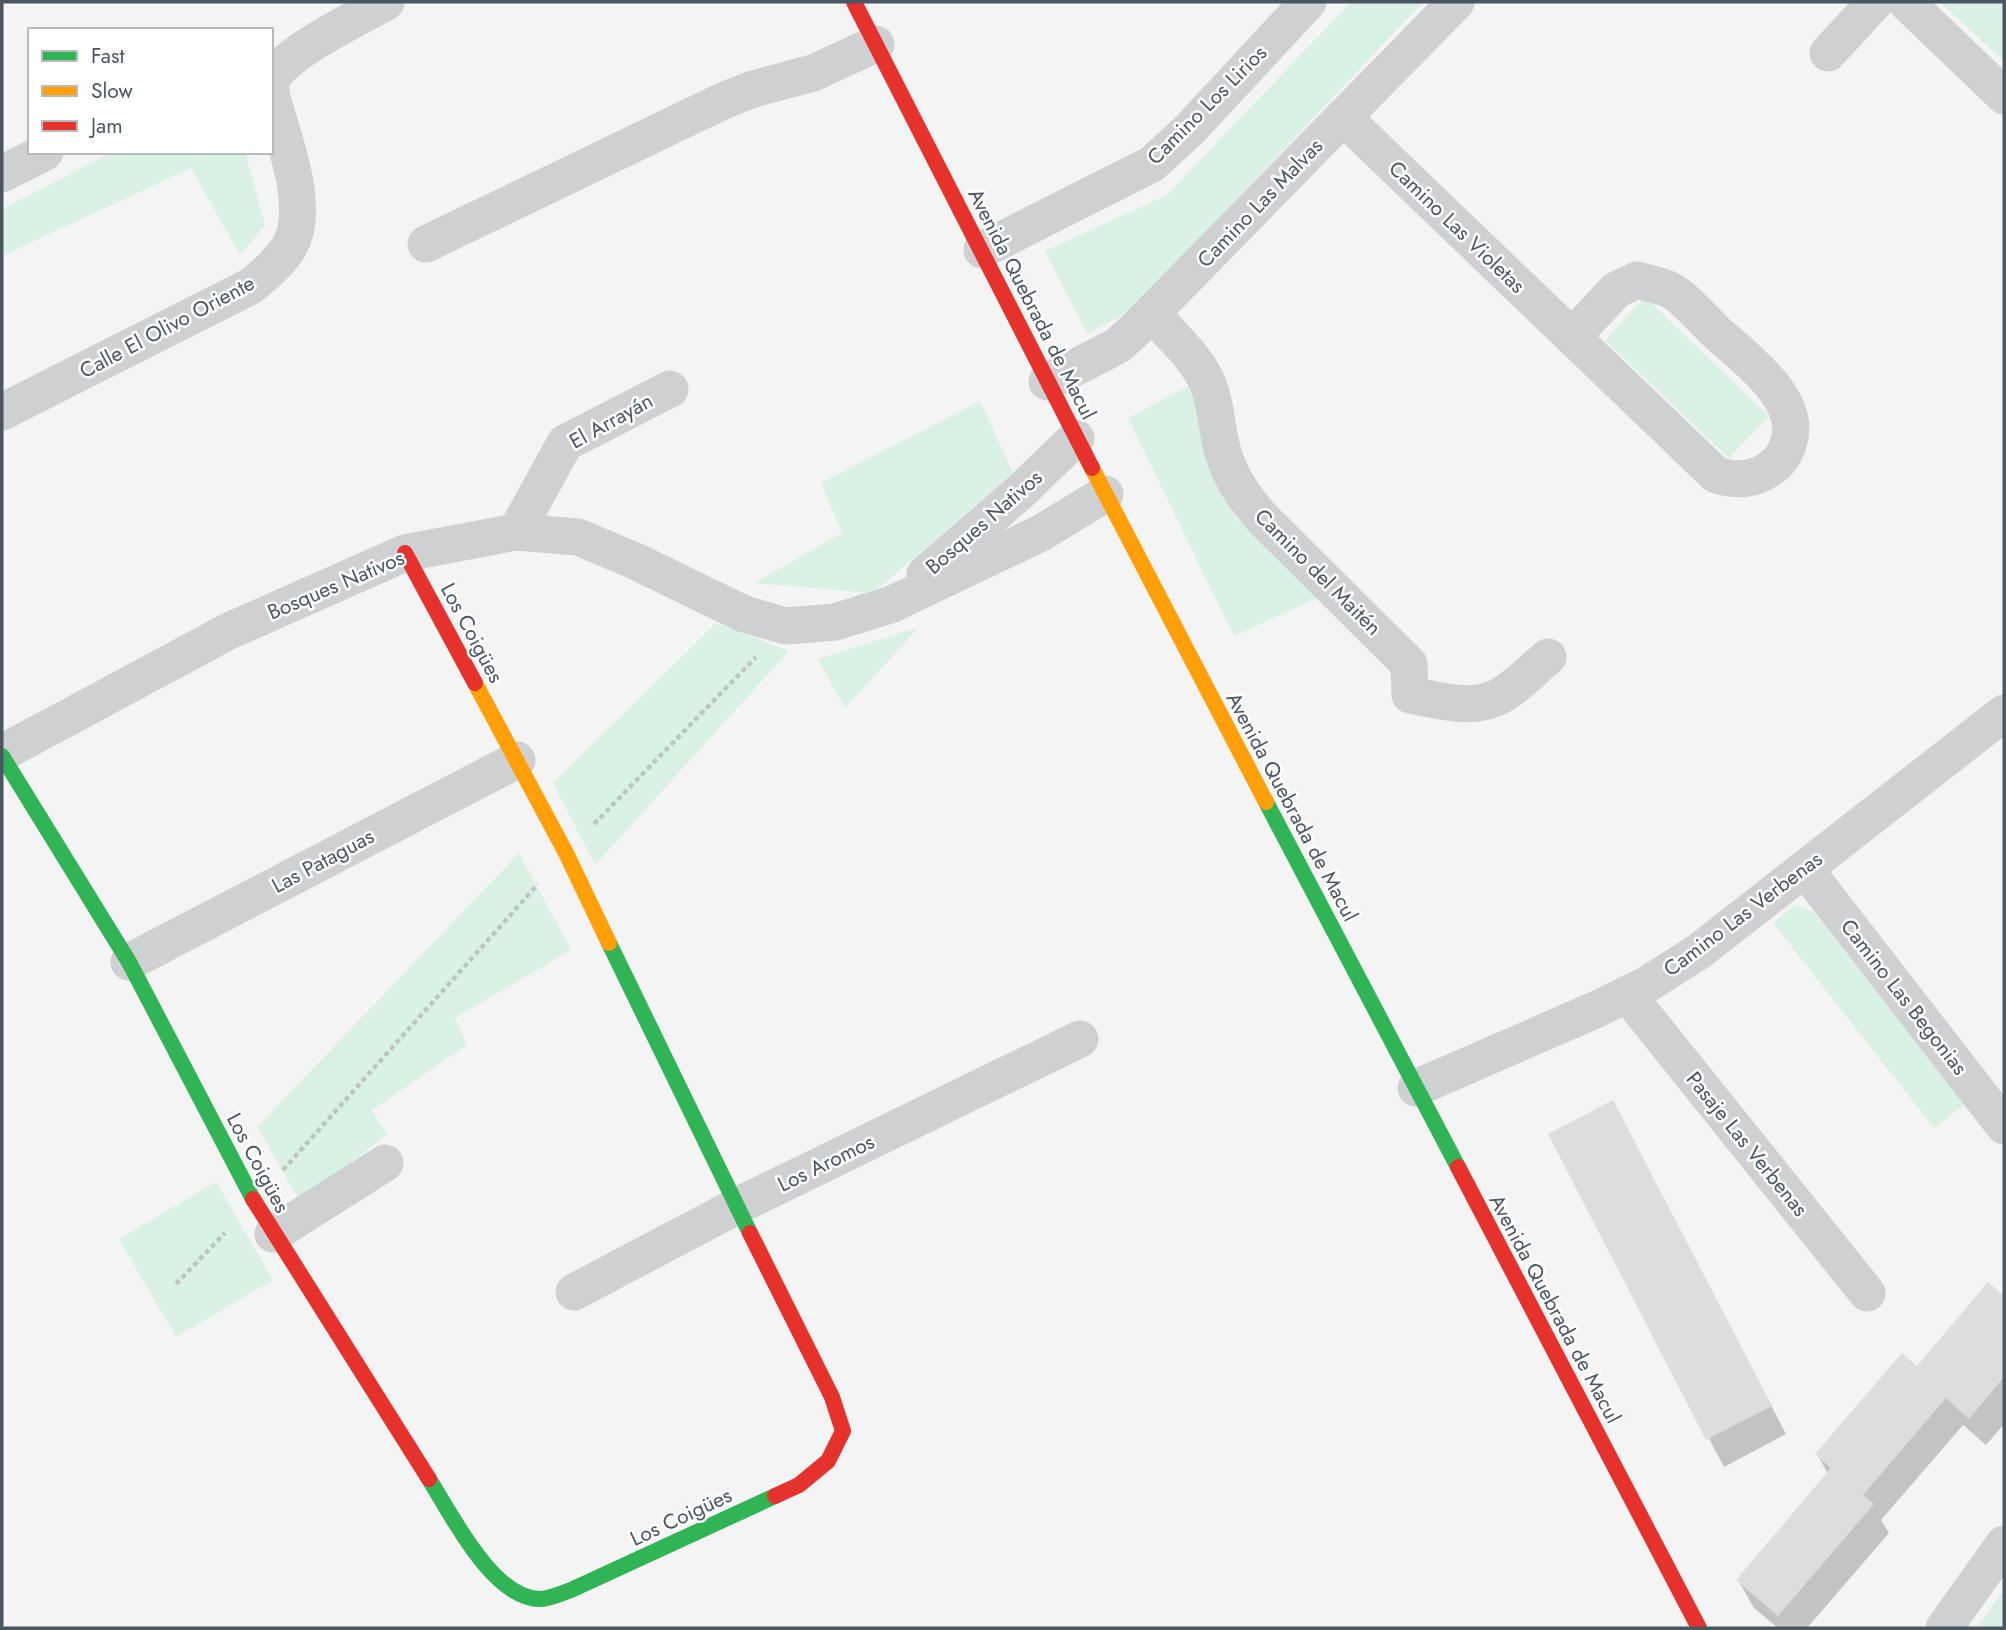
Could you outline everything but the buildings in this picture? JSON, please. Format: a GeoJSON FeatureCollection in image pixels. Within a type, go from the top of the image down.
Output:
{"type":"FeatureCollection","features":[{"type":"Feature","properties":{"kind":"street"},"geometry":{"type":"LineString","coordinates":[[273,77],[278,68],[292,56],[386,2]]}},
{"type":"Feature","properties":{"kind":"street","name":"Avenida Quebrada de Macul"},"geometry":{"type":"LineString","coordinates":[[854,2],[1105,494],[1699,1628]]}},
{"type":"Feature","properties":{"kind":"street","name":"Camino Los Lirios"},"geometry":{"type":"LineString","coordinates":[[982,250],[1152,164],[1189,130],[1308,2]]}},
{"type":"Feature","properties":{"kind":"street","name":"Camino Las Malvas"},"geometry":{"type":"LineString","coordinates":[[1047,382],[1117,346],[1152,314],[1456,2]]}},
{"type":"Feature","properties":{"kind":"street"},"geometry":{"type":"LineString","coordinates":[[1828,53],[1875,2]]}},
{"type":"Feature","properties":{"kind":"street"},"geometry":{"type":"LineString","coordinates":[[1906,2],[2004,96]]}},
{"type":"Feature","properties":{"kind":"street"},"geometry":{"type":"LineString","coordinates":[[426,244],[725,100],[753,89],[813,73],[876,44]]}},
{"type":"Feature","properties":{"kind":"street","name":"Calle El Olivo Oriente"},"geometry":{"type":"LineString","coordinates":[[2,412],[251,286],[274,266],[290,245],[298,220],[297,194],[273,102]]}},
{"type":"Feature","properties":{"kind":"street","name":"Camino Las Violetas"},"geometry":{"type":"LineString","coordinates":[[1343,117],[1572,337],[1716,475],[1741,479],[1763,474],[1777,464],[1786,451],[1791,435],[1791,419],[1780,395],[1670,289],[1637,280],[1616,290],[1572,337]]}},
{"type":"Feature","properties":{"kind":"street"},"geometry":{"type":"LineString","coordinates":[[2,174],[41,154]]}},
{"type":"Feature","properties":{"kind":"street","name":"Camino del Maitén"},"geometry":{"type":"LineString","coordinates":[[1152,314],[1191,357],[1206,380],[1213,398],[1227,468],[1242,494],[1263,519],[1409,664],[1410,695],[1463,704],[1483,703],[1498,697],[1548,657]]}},
{"type":"Feature","properties":{"kind":"street","name":"El Arrayán"},"geometry":{"type":"LineString","coordinates":[[516,532],[565,443],[670,389]]}},
{"type":"Feature","properties":{"kind":"street","name":"Bosques Nativos"},"geometry":{"type":"LineString","coordinates":[[890,605],[1021,491],[1076,438]]}},
{"type":"Feature","properties":{"kind":"street","name":"Bosques Nativos"},"geometry":{"type":"LineString","coordinates":[[2,755],[229,631],[405,553],[516,532],[578,537],[635,561],[744,614],[786,626],[835,622],[890,605],[1041,533],[1105,494]]}},
{"type":"Feature","properties":{"kind":"street","name":"Los Coigües"},"geometry":{"type":"LineString","coordinates":[[2,755],[129,962],[254,1202],[481,1561],[508,1590],[539,1600],[571,1590],[799,1485],[828,1461],[843,1432],[832,1397],[566,853],[405,553]]}},
{"type":"Feature","properties":{"kind":"street","name":"Camino Las Verbenas"},"geometry":{"type":"LineString","coordinates":[[1416,1088],[1627,994],[1699,952],[2004,713]]}},
{"type":"Feature","properties":{"kind":"street","name":"Las Pataguas"},"geometry":{"type":"LineString","coordinates":[[129,962],[517,760]]}},
{"type":"Feature","properties":{"kind":"street","name":"Camino Las Begonias"},"geometry":{"type":"LineString","coordinates":[[1805,869],[2004,1126]]}},
{"type":"Feature","properties":{"kind":"street","name":"Pasaje Las Verbenas"},"geometry":{"type":"LineString","coordinates":[[1627,994],[1867,1293]]}},
{"type":"Feature","properties":{"kind":"street","name":"Los Aromos"},"geometry":{"type":"LineString","coordinates":[[574,1292],[737,1206],[1080,1039]]}},
{"type":"Feature","properties":{"kind":"street"},"geometry":{"type":"LineString","coordinates":[[274,1234],[385,1163]]}},
{"type":"Feature","properties":{"kind":"street"},"geometry":{"type":"LineString","coordinates":[[1944,1628],[2004,1544]]}},
{"type":"Feature","properties":{"kind":"path"},"geometry":{"type":"LineString","coordinates":[[176,1284],[254,1202],[566,853],[786,626]]}},
{"type":"Feature","properties":{"kind":"green space"},"geometry":{"type":"Polygon","coordinates":[[[1351,2],[1423,2],[1132,310],[1087,334],[1045,251],[1167,195],[1351,2]]]}},
{"type":"Feature","properties":{"kind":"green space"},"geometry":{"type":"Polygon","coordinates":[[[1940,2],[2004,2],[2004,61],[1940,2]]]}},
{"type":"Feature","properties":{"kind":"green space"},"geometry":{"type":"Polygon","coordinates":[[[109,154],[246,154],[265,225],[240,255],[191,168],[2,256],[2,209],[109,154]]]}},
{"type":"Feature","properties":{"kind":"green space"},"geometry":{"type":"Polygon","coordinates":[[[1645,297],[1769,416],[1729,458],[1605,340],[1645,297]]]}},
{"type":"Feature","properties":{"kind":"green space"},"geometry":{"type":"Polygon","coordinates":[[[1196,382],[1213,476],[1238,520],[1324,595],[1234,636],[1128,418],[1196,382]]]}},
{"type":"Feature","properties":{"kind":"green space"},"geometry":{"type":"Polygon","coordinates":[[[980,401],[1013,473],[873,593],[754,583],[842,533],[821,483],[980,401]]]}},
{"type":"Feature","properties":{"kind":"green space"},"geometry":{"type":"Polygon","coordinates":[[[716,623],[789,651],[595,865],[553,783],[716,623]]]}},
{"type":"Feature","properties":{"kind":"green space"},"geometry":{"type":"Polygon","coordinates":[[[919,627],[845,708],[818,659],[919,627]]]}},
{"type":"Feature","properties":{"kind":"green space"},"geometry":{"type":"Polygon","coordinates":[[[519,853],[571,950],[455,1018],[467,1045],[372,1110],[387,1135],[300,1201],[257,1127],[519,853]]]}},
{"type":"Feature","properties":{"kind":"green space"},"geometry":{"type":"Polygon","coordinates":[[[1795,905],[1813,911],[1965,1104],[1934,1128],[1773,923],[1795,905]]]}},
{"type":"Feature","properties":{"kind":"green space"},"geometry":{"type":"Polygon","coordinates":[[[216,1182],[273,1280],[176,1337],[119,1239],[216,1182]]]}},
{"type":"Feature","properties":{"kind":"green space"},"geometry":{"type":"Polygon","coordinates":[[[2004,1590],[2004,1628],[1976,1628],[2004,1590]]]}},
{"type":"Feature","properties":{"kind":"traffic: fast"},"geometry":{"type":"LineString","coordinates":[[2,756],[129,962],[253,1199]]}},
{"type":"Feature","properties":{"kind":"traffic: fast"},"geometry":{"type":"LineString","coordinates":[[1266,802],[1458,1167]]}},
{"type":"Feature","properties":{"kind":"traffic: fast"},"geometry":{"type":"LineString","coordinates":[[609,943],[750,1233]]}},
{"type":"Feature","properties":{"kind":"traffic: fast"},"geometry":{"type":"LineString","coordinates":[[429,1479],[461,1532],[490,1570],[506,1585],[523,1595],[540,1599],[571,1590],[775,1496]]}},
{"type":"Feature","properties":{"kind":"traffic: slow"},"geometry":{"type":"LineString","coordinates":[[1092,468],[1266,802]]}},
{"type":"Feature","properties":{"kind":"traffic: slow"},"geometry":{"type":"LineString","coordinates":[[475,683],[566,853],[609,943]]}},
{"type":"Feature","properties":{"kind":"traffic: jam"},"geometry":{"type":"LineString","coordinates":[[854,2],[1092,468]]}},
{"type":"Feature","properties":{"kind":"traffic: jam"},"geometry":{"type":"LineString","coordinates":[[405,553],[475,683]]}},
{"type":"Feature","properties":{"kind":"traffic: jam"},"geometry":{"type":"LineString","coordinates":[[1458,1167],[1699,1628]]}},
{"type":"Feature","properties":{"kind":"traffic: jam"},"geometry":{"type":"LineString","coordinates":[[253,1199],[429,1479]]}},
{"type":"Feature","properties":{"kind":"traffic: jam"},"geometry":{"type":"LineString","coordinates":[[750,1233],[832,1397],[843,1431],[828,1461],[799,1485],[775,1496]]}}]}
